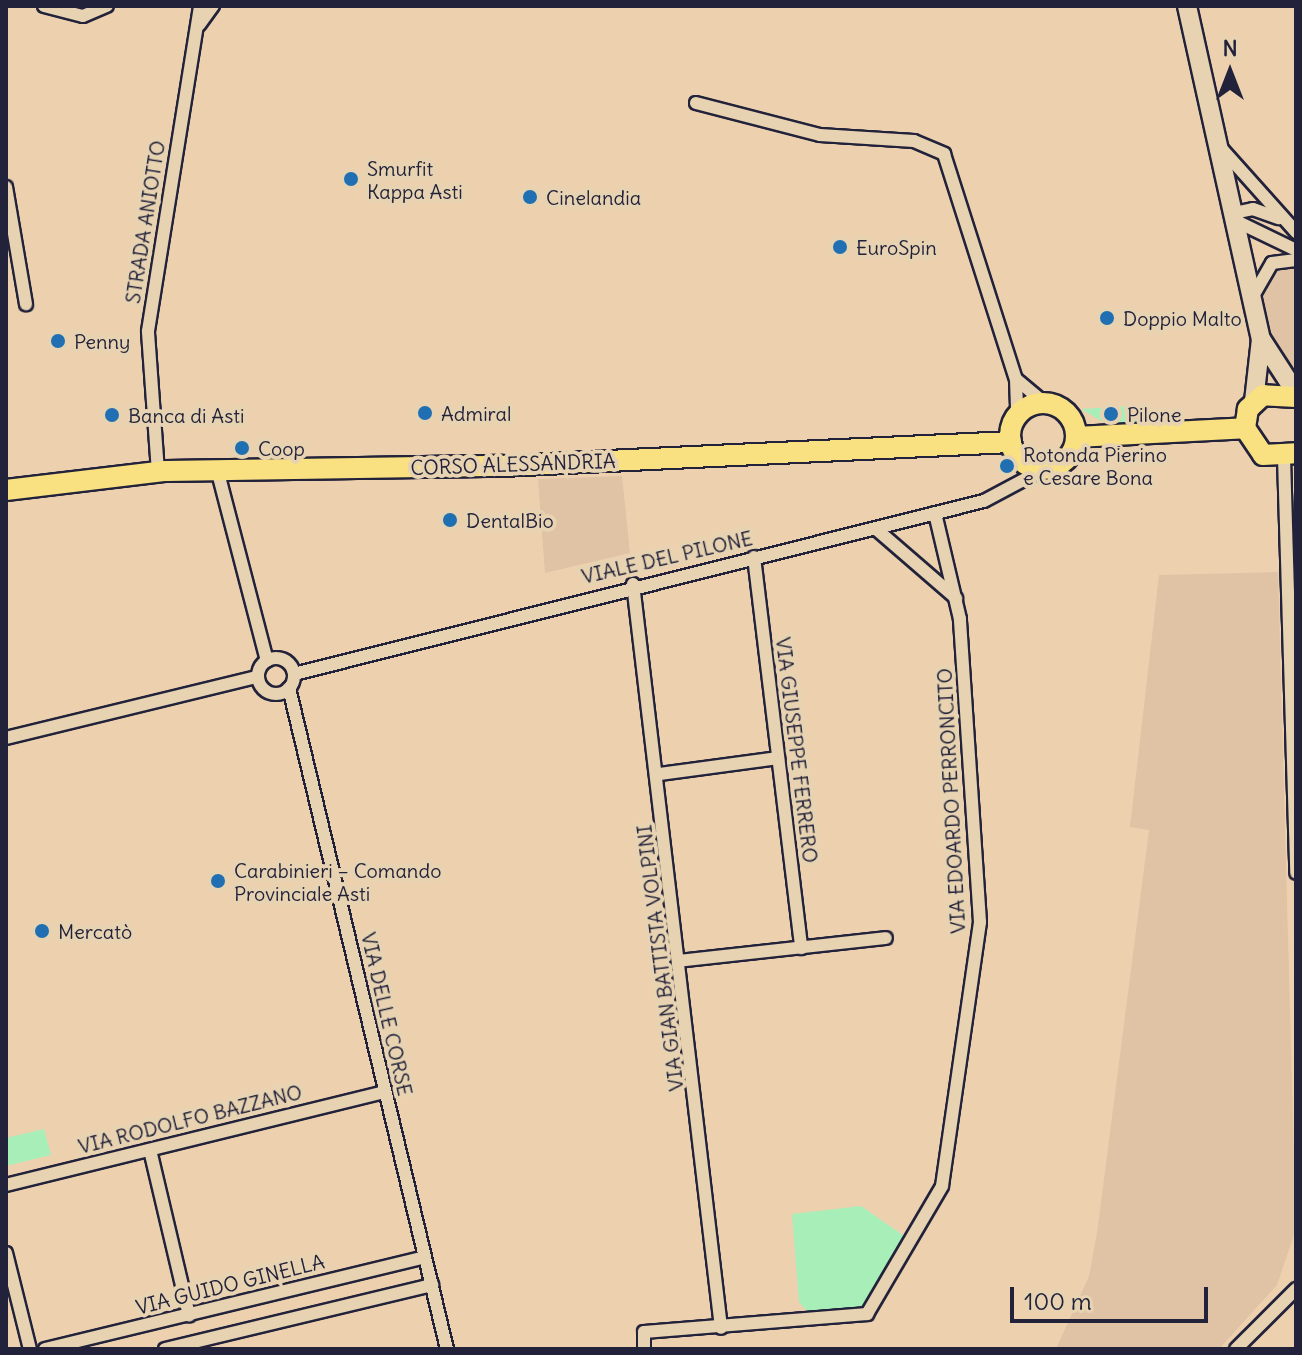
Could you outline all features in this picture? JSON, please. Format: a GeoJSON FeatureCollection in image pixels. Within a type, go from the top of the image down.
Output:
{"type":"FeatureCollection","features":[{"type":"Feature","properties":{"kind":"main road"},"geometry":{"type":"LineString","coordinates":[[1245,428],[1254,401],[1273,392],[1296,395]]}},
{"type":"Feature","properties":{"kind":"main road"},"geometry":{"type":"LineString","coordinates":[[1046,404],[1071,419],[1076,437],[1063,463],[1044,469],[1026,465],[1011,442],[1017,416],[1046,404]]}},
{"type":"Feature","properties":{"kind":"main road"},"geometry":{"type":"LineString","coordinates":[[1076,437],[1245,428]]}},
{"type":"Feature","properties":{"kind":"main road"},"geometry":{"type":"LineString","coordinates":[[1245,428],[1263,455],[1290,456]]}},
{"type":"Feature","properties":{"kind":"main road","name":"CORSO ALESSANDRIA"},"geometry":{"type":"LineString","coordinates":[[9,487],[217,469],[502,466],[1011,442]]}},
{"type":"Feature","properties":{"kind":"street"},"geometry":{"type":"LineString","coordinates":[[44,6],[83,16],[107,6]]}},
{"type":"Feature","properties":{"kind":"street","name":"STRADA ANIOTTO"},"geometry":{"type":"LineString","coordinates":[[158,472],[148,331],[200,6]]}},
{"type":"Feature","properties":{"kind":"street","name":"STRADA ANIOTTO"},"geometry":{"type":"LineString","coordinates":[[197,28],[213,6]]}},
{"type":"Feature","properties":{"kind":"street"},"geometry":{"type":"LineString","coordinates":[[1187,6],[1261,339],[1254,401]]}},
{"type":"Feature","properties":{"kind":"street"},"geometry":{"type":"LineString","coordinates":[[696,103],[820,135],[914,141],[944,154],[1016,379],[1017,416]]}},
{"type":"Feature","properties":{"kind":"street"},"geometry":{"type":"LineString","coordinates":[[1216,140],[1292,228]]}},
{"type":"Feature","properties":{"kind":"street"},"geometry":{"type":"LineString","coordinates":[[6,187],[26,304]]}},
{"type":"Feature","properties":{"kind":"street"},"geometry":{"type":"LineString","coordinates":[[1235,217],[1253,209],[1292,228]]}},
{"type":"Feature","properties":{"kind":"street"},"geometry":{"type":"LineString","coordinates":[[1235,217],[1296,250]]}},
{"type":"Feature","properties":{"kind":"street"},"geometry":{"type":"LineString","coordinates":[[1252,299],[1272,263],[1296,260]]}},
{"type":"Feature","properties":{"kind":"street"},"geometry":{"type":"LineString","coordinates":[[1261,339],[1296,395]]}},
{"type":"Feature","properties":{"kind":"street"},"geometry":{"type":"LineString","coordinates":[[1016,379],[1046,404]]}},
{"type":"Feature","properties":{"kind":"street"},"geometry":{"type":"LineString","coordinates":[[1290,456],[1296,873]]}},
{"type":"Feature","properties":{"kind":"street"},"geometry":{"type":"LineString","coordinates":[[6,738],[257,677],[267,661],[217,469]]}},
{"type":"Feature","properties":{"kind":"street","name":"VIALE DEL PILONE"},"geometry":{"type":"LineString","coordinates":[[294,674],[633,584],[984,501],[1044,469]]}},
{"type":"Feature","properties":{"kind":"street","name":"VIA EDOARDO PERRONCITO"},"geometry":{"type":"LineString","coordinates":[[644,1349],[644,1332],[867,1314],[942,1186],[980,922],[956,598],[935,513]]}},
{"type":"Feature","properties":{"kind":"street"},"geometry":{"type":"LineString","coordinates":[[876,529],[956,598]]}},
{"type":"Feature","properties":{"kind":"street","name":"VIA GIUSEPPE FERRERO"},"geometry":{"type":"LineString","coordinates":[[754,557],[801,948]]}},
{"type":"Feature","properties":{"kind":"street","name":"VIA GIAN BATTISTA VOLPINI"},"geometry":{"type":"LineString","coordinates":[[633,584],[660,774],[678,961],[721,1328]]}},
{"type":"Feature","properties":{"kind":"street"},"geometry":{"type":"LineString","coordinates":[[257,677],[272,695],[289,688],[294,674],[284,660],[267,661]]}},
{"type":"Feature","properties":{"kind":"street","name":"VIA DELLE CORSE"},"geometry":{"type":"LineString","coordinates":[[289,688],[447,1349]]}},
{"type":"Feature","properties":{"kind":"street"},"geometry":{"type":"LineString","coordinates":[[660,774],[778,758]]}},
{"type":"Feature","properties":{"kind":"street"},"geometry":{"type":"LineString","coordinates":[[678,961],[886,938]]}},
{"type":"Feature","properties":{"kind":"street","name":"VIA RODOLFO BAZZANO"},"geometry":{"type":"LineString","coordinates":[[6,1185],[385,1092]]}},
{"type":"Feature","properties":{"kind":"street"},"geometry":{"type":"LineString","coordinates":[[150,1150],[189,1315]]}},
{"type":"Feature","properties":{"kind":"street"},"geometry":{"type":"LineString","coordinates":[[6,1253],[30,1349]]}},
{"type":"Feature","properties":{"kind":"street","name":"VIA GUIDO GINELLA"},"geometry":{"type":"LineString","coordinates":[[45,1349],[425,1257]]}},
{"type":"Feature","properties":{"kind":"street"},"geometry":{"type":"LineString","coordinates":[[165,1349],[432,1285]]}},
{"type":"Feature","properties":{"kind":"street"},"geometry":{"type":"LineString","coordinates":[[1236,1349],[1296,1289]]}},
{"type":"Feature","properties":{"kind":"shaded area"},"geometry":{"type":"Polygon","coordinates":[[[1282,264],[1296,264],[1296,382],[1271,349],[1260,295],[1282,264]]]}},
{"type":"Feature","properties":{"kind":"shaded area"},"geometry":{"type":"Polygon","coordinates":[[[622,476],[630,553],[545,573],[538,479],[622,476]]]}},
{"type":"Feature","properties":{"kind":"shaded area"},"geometry":{"type":"Polygon","coordinates":[[[1278,572],[1296,1229],[1277,1285],[1219,1349],[1056,1349],[1089,1276],[1097,1233],[1149,830],[1130,827],[1159,575],[1278,572]]]}},
{"type":"Feature","properties":{"kind":"green space"},"geometry":{"type":"Polygon","coordinates":[[[1148,405],[1146,424],[1110,426],[1081,409],[1148,405]]]}},
{"type":"Feature","properties":{"kind":"green space"},"geometry":{"type":"Polygon","coordinates":[[[44,1129],[51,1155],[6,1166],[6,1138],[44,1129]]]}},
{"type":"Feature","properties":{"kind":"green space"},"geometry":{"type":"Polygon","coordinates":[[[861,1206],[907,1238],[859,1312],[812,1317],[799,1302],[792,1214],[861,1206]]]}},
{"type":"Feature","properties":{"kind":"place","name":"Smurfit Kappa Asti"},"geometry":{"type":"Point","coordinates":[351,179]}},
{"type":"Feature","properties":{"kind":"place","name":"Cinelandia"},"geometry":{"type":"Point","coordinates":[530,197]}},
{"type":"Feature","properties":{"kind":"place","name":"EuroSpin"},"geometry":{"type":"Point","coordinates":[840,247]}},
{"type":"Feature","properties":{"kind":"place","name":"Doppio Malto"},"geometry":{"type":"Point","coordinates":[1107,318]}},
{"type":"Feature","properties":{"kind":"place","name":"Penny"},"geometry":{"type":"Point","coordinates":[58,341]}},
{"type":"Feature","properties":{"kind":"place","name":"Admiral"},"geometry":{"type":"Point","coordinates":[425,413]}},
{"type":"Feature","properties":{"kind":"place","name":"Pilone"},"geometry":{"type":"Point","coordinates":[1111,414]}},
{"type":"Feature","properties":{"kind":"place","name":"Banca di Asti"},"geometry":{"type":"Point","coordinates":[112,415]}},
{"type":"Feature","properties":{"kind":"place","name":"Coop"},"geometry":{"type":"Point","coordinates":[242,448]}},
{"type":"Feature","properties":{"kind":"place","name":"Rotonda Pierino e Cesare Bona"},"geometry":{"type":"Point","coordinates":[1007,466]}},
{"type":"Feature","properties":{"kind":"place","name":"DentalBio"},"geometry":{"type":"Point","coordinates":[450,520]}},
{"type":"Feature","properties":{"kind":"place","name":"Carabinieri – Comando Provinciale Asti"},"geometry":{"type":"Point","coordinates":[218,881]}},
{"type":"Feature","properties":{"kind":"place","name":"Mercatò"},"geometry":{"type":"Point","coordinates":[42,931]}}]}
